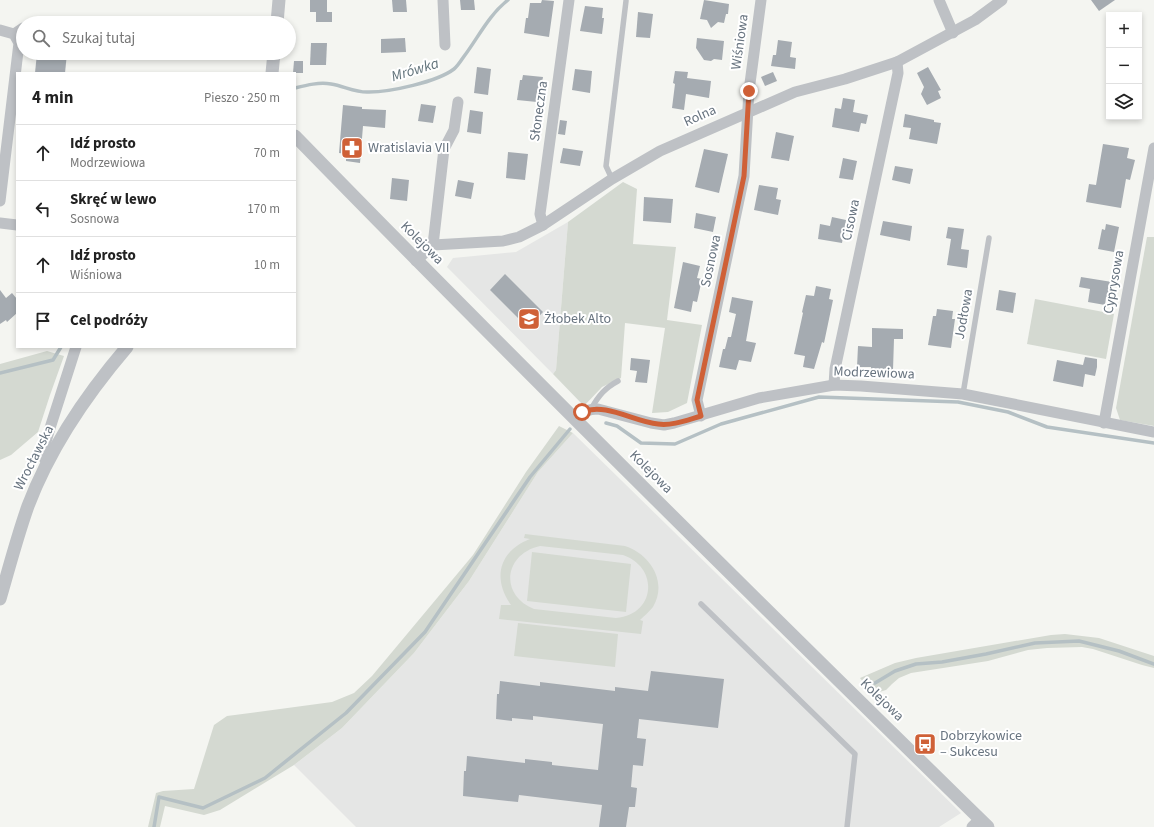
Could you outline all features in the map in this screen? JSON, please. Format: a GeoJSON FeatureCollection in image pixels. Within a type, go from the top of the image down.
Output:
{"type":"FeatureCollection","features":[{"type":"Feature","properties":{"kind":"street"},"geometry":{"type":"LineString","coordinates":[[278,16],[279,0]]}},
{"type":"Feature","properties":{"kind":"street"},"geometry":{"type":"LineString","coordinates":[[443,0],[445,45]]}},
{"type":"Feature","properties":{"kind":"street","name":"Słoneczna"},"geometry":{"type":"LineString","coordinates":[[543,225],[540,214],[569,0]]}},
{"type":"Feature","properties":{"kind":"street","name":"Wiśniowa"},"geometry":{"type":"LineString","coordinates":[[749,111],[749,91],[761,0]]}},
{"type":"Feature","properties":{"kind":"street"},"geometry":{"type":"LineString","coordinates":[[939,0],[953,33]]}},
{"type":"Feature","properties":{"kind":"street","name":"Rolna"},"geometry":{"type":"LineString","coordinates":[[433,245],[512,240],[543,225],[612,179],[660,151],[795,92],[845,79],[897,62],[953,33],[975,20],[1002,0]]}},
{"type":"Feature","properties":{"kind":"street"},"geometry":{"type":"LineString","coordinates":[[10,31],[16,40]]}},
{"type":"Feature","properties":{"kind":"street"},"geometry":{"type":"LineString","coordinates":[[0,201],[16,60]]}},
{"type":"Feature","properties":{"kind":"street"},"geometry":{"type":"LineString","coordinates":[[272,72],[273,60]]}},
{"type":"Feature","properties":{"kind":"street","name":"Cisowa"},"geometry":{"type":"LineString","coordinates":[[834,385],[835,368],[898,73],[897,62]]}},
{"type":"Feature","properties":{"kind":"street"},"geometry":{"type":"LineString","coordinates":[[416,261],[433,245],[444,149],[454,130],[458,102]]}},
{"type":"Feature","properties":{"kind":"street","name":"Sosnowa"},"geometry":{"type":"LineString","coordinates":[[701,416],[697,400],[744,176],[749,111]]}},
{"type":"Feature","properties":{"kind":"street","name":"Kolejowa"},"geometry":{"type":"LineString","coordinates":[[296,137],[416,261],[980,824]]}},
{"type":"Feature","properties":{"kind":"street","name":"Cyprysowa"},"geometry":{"type":"LineString","coordinates":[[1104,423],[1154,148]]}},
{"type":"Feature","properties":{"kind":"street"},"geometry":{"type":"LineString","coordinates":[[0,223],[16,225]]}},
{"type":"Feature","properties":{"kind":"street"},"geometry":{"type":"LineString","coordinates":[[47,463],[43,452],[76,348]]}},
{"type":"Feature","properties":{"kind":"street","name":"Wrocławska"},"geometry":{"type":"LineString","coordinates":[[0,599],[29,505],[47,463],[80,408],[126,348]]}},
{"type":"Feature","properties":{"kind":"street","name":"Modrzewiowa"},"geometry":{"type":"LineString","coordinates":[[591,409],[602,410],[657,424],[674,423],[759,398],[834,385],[963,394],[1061,412],[1104,423],[1154,432]]}},
{"type":"Feature","properties":{"kind":"street"},"geometry":{"type":"LineString","coordinates":[[575,419],[582,412],[591,409]]}},
{"type":"Feature","properties":{"kind":"lane"},"geometry":{"type":"LineString","coordinates":[[612,179],[606,166],[626,1]]}},
{"type":"Feature","properties":{"kind":"lane","name":"Jodłowa"},"geometry":{"type":"LineString","coordinates":[[963,394],[989,238]]}},
{"type":"Feature","properties":{"kind":"lane"},"geometry":{"type":"LineString","coordinates":[[591,409],[596,400],[607,387],[618,381]]}},
{"type":"Feature","properties":{"kind":"lane"},"geometry":{"type":"LineString","coordinates":[[701,604],[855,754],[847,827]]}},
{"type":"Feature","properties":{"kind":"shaded area"},"geometry":{"type":"Polygon","coordinates":[[[623,182],[637,189],[633,244],[676,247],[667,320],[702,325],[687,403],[668,412],[652,413],[665,328],[625,323],[621,378],[602,387],[584,406],[553,374],[556,370],[568,222],[623,182]]]}},
{"type":"Feature","properties":{"kind":"shaded area","name":"Żłobek Alto"},"geometry":{"type":"Polygon","coordinates":[[[568,222],[556,370],[553,374],[447,267],[453,258],[516,252],[568,222]]]}},
{"type":"Feature","properties":{"kind":"shaded area"},"geometry":{"type":"Polygon","coordinates":[[[1147,237],[1154,237],[1154,426],[1120,420],[1116,408],[1147,237]]]}},
{"type":"Feature","properties":{"kind":"shaded area"},"geometry":{"type":"Polygon","coordinates":[[[1035,299],[1114,314],[1106,359],[1027,344],[1035,299]]]}},
{"type":"Feature","properties":{"kind":"shaded area"},"geometry":{"type":"Polygon","coordinates":[[[47,351],[64,356],[38,432],[11,455],[0,460],[0,364],[47,351]]]}},
{"type":"Feature","properties":{"kind":"shaded area"},"geometry":{"type":"Polygon","coordinates":[[[559,426],[573,433],[538,472],[469,581],[414,653],[342,728],[294,765],[220,810],[204,815],[165,806],[160,827],[148,827],[156,793],[163,791],[194,789],[214,725],[227,716],[332,702],[354,693],[372,676],[473,555],[526,472],[559,426]]]}},
{"type":"Feature","properties":{"kind":"shaded area"},"geometry":{"type":"Polygon","coordinates":[[[573,433],[961,813],[939,827],[356,827],[294,765],[342,728],[414,653],[469,581],[538,472],[573,433]]]}},
{"type":"Feature","properties":{"kind":"shaded area"},"geometry":{"type":"Polygon","coordinates":[[[525,534],[625,546],[642,555],[654,570],[658,588],[657,598],[653,607],[640,620],[643,621],[641,634],[499,619],[501,605],[511,605],[505,595],[502,585],[500,575],[502,566],[505,558],[511,551],[530,539],[524,538],[525,534]],[[540,546],[528,550],[519,557],[513,566],[510,575],[511,585],[515,594],[523,603],[534,609],[616,618],[629,615],[639,609],[645,600],[648,590],[647,580],[643,570],[635,561],[623,555],[540,546]]]}},
{"type":"Feature","properties":{"kind":"shaded area"},"geometry":{"type":"Polygon","coordinates":[[[532,552],[631,564],[626,612],[527,601],[532,552]]]}},
{"type":"Feature","properties":{"kind":"shaded area"},"geometry":{"type":"Polygon","coordinates":[[[518,623],[618,634],[615,667],[514,656],[518,623]]]}},
{"type":"Feature","properties":{"kind":"shaded area"},"geometry":{"type":"Polygon","coordinates":[[[1065,634],[1099,638],[1154,656],[1154,668],[1093,649],[1082,647],[1047,648],[1028,650],[988,661],[911,673],[899,678],[886,690],[873,694],[860,678],[895,663],[916,658],[1051,635],[1065,634]]]}},
{"type":"Feature","properties":{"kind":"building"},"geometry":{"type":"Polygon","coordinates":[[[310,0],[327,0],[327,12],[332,12],[332,22],[316,22],[316,12],[310,12],[310,0]]]}},
{"type":"Feature","properties":{"kind":"building"},"geometry":{"type":"Polygon","coordinates":[[[392,0],[406,0],[407,12],[393,12],[392,0]]]}},
{"type":"Feature","properties":{"kind":"building"},"geometry":{"type":"Polygon","coordinates":[[[460,0],[474,0],[475,10],[461,10],[460,0]]]}},
{"type":"Feature","properties":{"kind":"building"},"geometry":{"type":"Polygon","coordinates":[[[542,0],[554,1],[549,37],[524,33],[530,3],[541,3],[542,0]]]}},
{"type":"Feature","properties":{"kind":"building"},"geometry":{"type":"Polygon","coordinates":[[[704,0],[729,4],[728,14],[726,14],[724,23],[718,22],[711,28],[707,20],[700,19],[704,0]]]}},
{"type":"Feature","properties":{"kind":"building"},"geometry":{"type":"Polygon","coordinates":[[[1091,0],[1115,0],[1099,11],[1091,0]]]}},
{"type":"Feature","properties":{"kind":"building"},"geometry":{"type":"Polygon","coordinates":[[[585,6],[603,8],[602,18],[604,18],[602,34],[580,31],[585,6]]]}},
{"type":"Feature","properties":{"kind":"building"},"geometry":{"type":"Polygon","coordinates":[[[638,12],[653,14],[650,38],[636,37],[638,12]]]}},
{"type":"Feature","properties":{"kind":"building"},"geometry":{"type":"Polygon","coordinates":[[[405,38],[406,52],[381,53],[381,39],[405,38]]]}},
{"type":"Feature","properties":{"kind":"building"},"geometry":{"type":"Polygon","coordinates":[[[697,38],[724,41],[722,60],[704,60],[696,48],[697,38]]]}},
{"type":"Feature","properties":{"kind":"building"},"geometry":{"type":"Polygon","coordinates":[[[778,40],[792,42],[790,57],[796,58],[795,69],[771,66],[773,55],[776,55],[778,40]]]}},
{"type":"Feature","properties":{"kind":"building"},"geometry":{"type":"Polygon","coordinates":[[[311,43],[327,43],[326,65],[310,65],[311,43]]]}},
{"type":"Feature","properties":{"kind":"building"},"geometry":{"type":"Polygon","coordinates":[[[36,60],[66,60],[65,72],[35,72],[36,60]]]}},
{"type":"Feature","properties":{"kind":"building"},"geometry":{"type":"Polygon","coordinates":[[[294,61],[303,61],[303,73],[293,72],[294,61]]]}},
{"type":"Feature","properties":{"kind":"building"},"geometry":{"type":"Polygon","coordinates":[[[477,67],[491,69],[488,95],[474,93],[477,67]]]}},
{"type":"Feature","properties":{"kind":"building"},"geometry":{"type":"Polygon","coordinates":[[[928,67],[941,90],[938,91],[941,98],[927,105],[921,94],[924,87],[917,73],[928,67]]]}},
{"type":"Feature","properties":{"kind":"building"},"geometry":{"type":"Polygon","coordinates":[[[575,69],[592,71],[590,93],[572,90],[575,69]]]}},
{"type":"Feature","properties":{"kind":"building"},"geometry":{"type":"Polygon","coordinates":[[[675,71],[688,72],[687,78],[711,81],[709,98],[686,94],[684,110],[672,108],[675,71]]]}},
{"type":"Feature","properties":{"kind":"building"},"geometry":{"type":"Polygon","coordinates":[[[773,72],[777,81],[765,86],[761,77],[773,72]]]}},
{"type":"Feature","properties":{"kind":"building"},"geometry":{"type":"Polygon","coordinates":[[[523,75],[543,77],[541,88],[538,88],[537,102],[517,100],[520,80],[522,80],[523,75]]]}},
{"type":"Feature","properties":{"kind":"building"},"geometry":{"type":"Polygon","coordinates":[[[843,98],[855,100],[853,112],[868,115],[866,124],[861,123],[859,132],[832,127],[835,108],[841,109],[843,98]]]}},
{"type":"Feature","properties":{"kind":"building"},"geometry":{"type":"Polygon","coordinates":[[[421,104],[436,106],[433,123],[418,121],[421,104]]]}},
{"type":"Feature","properties":{"kind":"building"},"geometry":{"type":"Polygon","coordinates":[[[343,105],[362,107],[362,109],[386,110],[385,128],[363,126],[360,163],[346,161],[346,154],[339,153],[343,105]]]}},
{"type":"Feature","properties":{"kind":"building"},"geometry":{"type":"Polygon","coordinates":[[[470,110],[483,112],[481,134],[467,132],[470,110]]]}},
{"type":"Feature","properties":{"kind":"building"},"geometry":{"type":"Polygon","coordinates":[[[905,114],[934,120],[934,122],[941,123],[937,144],[909,139],[911,128],[903,127],[905,114]]]}},
{"type":"Feature","properties":{"kind":"building"},"geometry":{"type":"Polygon","coordinates":[[[560,120],[567,121],[565,135],[558,134],[560,120]]]}},
{"type":"Feature","properties":{"kind":"building"},"geometry":{"type":"Polygon","coordinates":[[[776,132],[794,136],[789,161],[771,158],[776,132]]]}},
{"type":"Feature","properties":{"kind":"building"},"geometry":{"type":"Polygon","coordinates":[[[1103,144],[1129,148],[1127,158],[1135,160],[1130,180],[1126,179],[1121,208],[1086,202],[1089,184],[1096,185],[1103,144]]]}},
{"type":"Feature","properties":{"kind":"building"},"geometry":{"type":"Polygon","coordinates":[[[563,148],[583,151],[580,166],[560,163],[563,148]]]}},
{"type":"Feature","properties":{"kind":"building"},"geometry":{"type":"Polygon","coordinates":[[[704,149],[728,154],[719,193],[695,187],[704,149]]]}},
{"type":"Feature","properties":{"kind":"building"},"geometry":{"type":"Polygon","coordinates":[[[508,152],[528,154],[525,180],[506,178],[508,152]]]}},
{"type":"Feature","properties":{"kind":"building"},"geometry":{"type":"Polygon","coordinates":[[[843,158],[857,161],[853,180],[839,178],[843,158]]]}},
{"type":"Feature","properties":{"kind":"building"},"geometry":{"type":"Polygon","coordinates":[[[895,166],[913,169],[910,184],[892,180],[895,166]]]}},
{"type":"Feature","properties":{"kind":"building"},"geometry":{"type":"Polygon","coordinates":[[[392,178],[409,180],[407,201],[390,199],[392,178]]]}},
{"type":"Feature","properties":{"kind":"building"},"geometry":{"type":"Polygon","coordinates":[[[458,180],[474,183],[471,199],[455,196],[458,180]]]}},
{"type":"Feature","properties":{"kind":"building"},"geometry":{"type":"Polygon","coordinates":[[[759,185],[778,188],[776,199],[781,200],[778,215],[754,210],[759,185]]]}},
{"type":"Feature","properties":{"kind":"building"},"geometry":{"type":"Polygon","coordinates":[[[644,197],[673,199],[671,223],[643,221],[644,197]]]}},
{"type":"Feature","properties":{"kind":"building"},"geometry":{"type":"Polygon","coordinates":[[[696,213],[716,217],[713,232],[694,228],[696,213]]]}},
{"type":"Feature","properties":{"kind":"building"},"geometry":{"type":"Polygon","coordinates":[[[832,217],[846,220],[842,243],[818,239],[820,224],[830,226],[832,217]]]}},
{"type":"Feature","properties":{"kind":"building"},"geometry":{"type":"Polygon","coordinates":[[[883,221],[912,226],[910,241],[880,235],[883,221]]]}},
{"type":"Feature","properties":{"kind":"building"},"geometry":{"type":"Polygon","coordinates":[[[1106,224],[1119,227],[1114,252],[1098,249],[1102,229],[1105,230],[1106,224]]]}},
{"type":"Feature","properties":{"kind":"building"},"geometry":{"type":"Polygon","coordinates":[[[948,227],[964,229],[961,249],[969,250],[967,268],[947,265],[951,239],[946,238],[948,227]]]}},
{"type":"Feature","properties":{"kind":"building"},"geometry":{"type":"Polygon","coordinates":[[[683,262],[700,266],[697,278],[702,279],[697,302],[693,301],[691,312],[674,308],[683,262]]]}},
{"type":"Feature","properties":{"kind":"building"},"geometry":{"type":"Polygon","coordinates":[[[505,274],[543,312],[528,328],[490,290],[505,274]]]}},
{"type":"Feature","properties":{"kind":"building"},"geometry":{"type":"Polygon","coordinates":[[[1081,277],[1112,282],[1109,297],[1106,297],[1105,305],[1088,302],[1090,289],[1079,287],[1081,277]]]}},
{"type":"Feature","properties":{"kind":"building"},"geometry":{"type":"Polygon","coordinates":[[[816,286],[831,289],[829,299],[833,300],[824,343],[822,342],[814,369],[803,367],[805,356],[794,354],[806,295],[814,296],[816,286]]]}},
{"type":"Feature","properties":{"kind":"building"},"geometry":{"type":"Polygon","coordinates":[[[0,290],[6,298],[12,293],[16,298],[16,314],[7,322],[6,320],[0,324],[0,290]]]}},
{"type":"Feature","properties":{"kind":"building"},"geometry":{"type":"Polygon","coordinates":[[[999,290],[1016,293],[1013,313],[996,310],[999,290]]]}},
{"type":"Feature","properties":{"kind":"building"},"geometry":{"type":"Polygon","coordinates":[[[732,297],[753,301],[746,341],[756,343],[751,362],[739,360],[736,370],[719,367],[723,349],[725,349],[728,337],[731,337],[736,314],[729,312],[732,297]]]}},
{"type":"Feature","properties":{"kind":"building"},"geometry":{"type":"Polygon","coordinates":[[[937,309],[953,311],[952,319],[955,319],[951,348],[928,345],[933,316],[936,316],[937,309]]]}},
{"type":"Feature","properties":{"kind":"building"},"geometry":{"type":"Polygon","coordinates":[[[872,328],[903,329],[903,339],[894,339],[893,370],[857,367],[858,346],[872,347],[872,328]]]}},
{"type":"Feature","properties":{"kind":"building"},"geometry":{"type":"Polygon","coordinates":[[[1085,357],[1097,359],[1097,367],[1095,376],[1085,374],[1083,387],[1053,381],[1057,360],[1083,365],[1085,357]]]}},
{"type":"Feature","properties":{"kind":"building"},"geometry":{"type":"Polygon","coordinates":[[[631,358],[650,360],[647,383],[635,382],[637,371],[630,370],[631,358]]]}},
{"type":"Feature","properties":{"kind":"building"},"geometry":{"type":"Polygon","coordinates":[[[651,671],[724,679],[718,728],[639,719],[637,738],[646,739],[643,766],[633,765],[631,787],[637,788],[635,807],[629,807],[626,827],[599,827],[602,805],[519,795],[518,802],[463,796],[464,771],[466,771],[467,756],[525,763],[525,759],[552,762],[552,765],[598,770],[603,724],[533,716],[533,720],[512,718],[512,721],[496,719],[497,694],[499,694],[500,681],[540,686],[540,682],[615,691],[615,687],[648,691],[651,671]]]}},
{"type":"Feature","properties":{"kind":"waterway","name":"Mrówka"},"geometry":{"type":"LineString","coordinates":[[296,88],[326,83],[364,92],[378,92],[425,82],[446,74],[457,66],[495,12],[508,0]]}},
{"type":"Feature","properties":{"kind":"waterway","name":"Mrówka"},"geometry":{"type":"LineString","coordinates":[[0,373],[53,360],[60,348]]}},
{"type":"Feature","properties":{"kind":"waterway"},"geometry":{"type":"LineString","coordinates":[[606,423],[617,426],[641,443],[675,444],[721,424],[819,397],[958,402],[1008,412],[1047,427],[1154,443]]}},
{"type":"Feature","properties":{"kind":"waterway"},"geometry":{"type":"LineString","coordinates":[[154,827],[159,797],[203,808],[265,778],[346,713],[425,632],[530,477],[570,429]]}},
{"type":"Feature","properties":{"kind":"waterway"},"geometry":{"type":"LineString","coordinates":[[875,683],[895,671],[916,664],[942,662],[1035,643],[1079,641],[1119,651],[1154,664]]}},
{"type":"Feature","properties":{"kind":"place","name":"Wratislavia VII"},"geometry":{"type":"Point","coordinates":[352,148]}},
{"type":"Feature","properties":{"kind":"place","name":"Żłobek Alto"},"geometry":{"type":"Point","coordinates":[529,319]}},
{"type":"Feature","properties":{"kind":"place","name":"Dobrzykowice – Sukcesu"},"geometry":{"type":"Point","coordinates":[925,744]}},
{"type":"Feature","properties":{"kind":"route"},"geometry":{"type":"LineString","coordinates":[[582,412],[591,409],[598,409],[664,425],[701,416],[697,400],[744,176],[749,91]]}}]}
